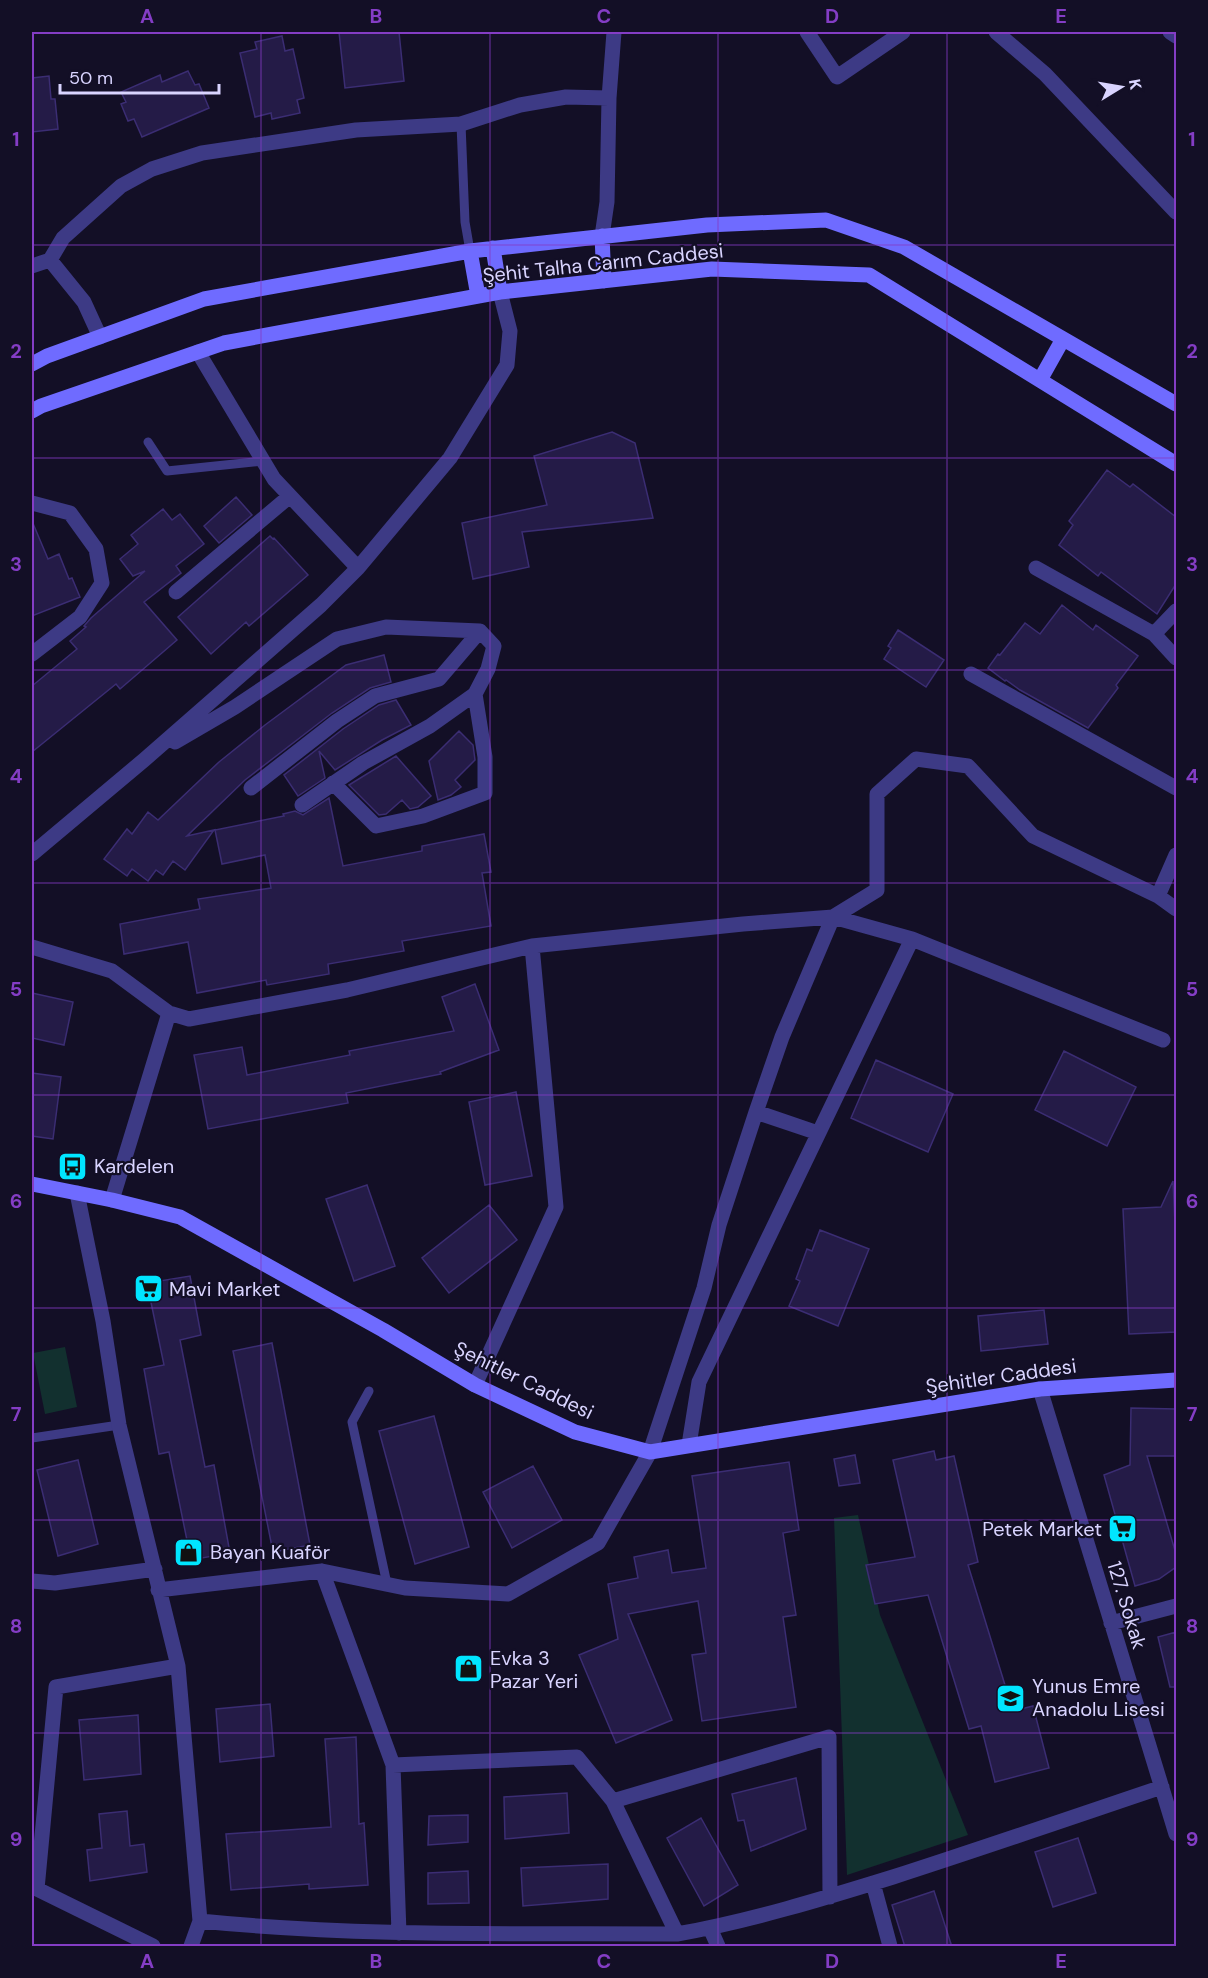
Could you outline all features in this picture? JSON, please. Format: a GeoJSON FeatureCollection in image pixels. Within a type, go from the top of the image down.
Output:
{"type":"FeatureCollection","features":[{"type":"Feature","properties":{"kind":"street"},"geometry":{"type":"LineString","coordinates":[[604,281],[603,236],[607,202],[609,98],[614,32]]}},
{"type":"Feature","properties":{"kind":"street"},"geometry":{"type":"LineString","coordinates":[[807,32],[837,76],[903,32]]}},
{"type":"Feature","properties":{"kind":"street"},"geometry":{"type":"LineString","coordinates":[[996,32],[1045,74],[1176,212]]}},
{"type":"Feature","properties":{"kind":"street"},"geometry":{"type":"LineString","coordinates":[[1170,32],[1176,36]]}},
{"type":"Feature","properties":{"kind":"street"},"geometry":{"type":"LineString","coordinates":[[32,266],[50,260],[63,238],[121,186],[152,169],[202,153],[356,130],[462,124],[520,105],[566,97],[609,98]]}},
{"type":"Feature","properties":{"kind":"street","name":"Şehit Talha Carım Caddesi"},"geometry":{"type":"LineString","coordinates":[[32,364],[47,356],[204,299],[493,248],[707,225],[826,220],[904,247],[1176,404]]}},
{"type":"Feature","properties":{"kind":"street"},"geometry":{"type":"LineString","coordinates":[[32,854],[144,760],[321,605],[358,568],[450,458],[507,365],[510,331],[500,292],[493,248]]}},
{"type":"Feature","properties":{"kind":"street"},"geometry":{"type":"LineString","coordinates":[[470,251],[478,296]]}},
{"type":"Feature","properties":{"kind":"street"},"geometry":{"type":"LineString","coordinates":[[50,260],[84,302],[100,337]]}},
{"type":"Feature","properties":{"kind":"street","name":"Şehit Talha Carım Caddesi"},"geometry":{"type":"LineString","coordinates":[[32,411],[224,343],[500,292],[712,269],[869,275],[1176,464]]}},
{"type":"Feature","properties":{"kind":"street"},"geometry":{"type":"LineString","coordinates":[[1040,380],[1063,339]]}},
{"type":"Feature","properties":{"kind":"street"},"geometry":{"type":"LineString","coordinates":[[198,352],[274,479],[358,568]]}},
{"type":"Feature","properties":{"kind":"street"},"geometry":{"type":"LineString","coordinates":[[176,592],[290,496]]}},
{"type":"Feature","properties":{"kind":"street"},"geometry":{"type":"LineString","coordinates":[[32,503],[70,513],[96,549],[102,583],[80,617],[32,654]]}},
{"type":"Feature","properties":{"kind":"street"},"geometry":{"type":"LineString","coordinates":[[1036,568],[1155,634],[1176,658]]}},
{"type":"Feature","properties":{"kind":"street"},"geometry":{"type":"LineString","coordinates":[[1155,634],[1176,611]]}},
{"type":"Feature","properties":{"kind":"street"},"geometry":{"type":"LineString","coordinates":[[144,760],[235,707],[337,639],[386,627],[480,631],[494,646],[488,669],[475,694],[430,726],[363,763],[302,806]]}},
{"type":"Feature","properties":{"kind":"street"},"geometry":{"type":"LineString","coordinates":[[250,788],[337,721],[375,696],[439,679],[480,631]]}},
{"type":"Feature","properties":{"kind":"street"},"geometry":{"type":"LineString","coordinates":[[971,674],[1176,788]]}},
{"type":"Feature","properties":{"kind":"street"},"geometry":{"type":"LineString","coordinates":[[333,783],[376,826],[423,816],[485,793],[485,757],[475,694]]}},
{"type":"Feature","properties":{"kind":"street"},"geometry":{"type":"LineString","coordinates":[[158,1590],[322,1571],[405,1588],[508,1593],[597,1543],[650,1452],[704,1288],[719,1225],[756,1112],[782,1037],[833,917],[877,890],[877,794],[916,759],[968,766],[1033,836],[1158,896],[1176,909]]}},
{"type":"Feature","properties":{"kind":"street"},"geometry":{"type":"LineString","coordinates":[[1158,896],[1176,855]]}},
{"type":"Feature","properties":{"kind":"street"},"geometry":{"type":"LineString","coordinates":[[32,947],[111,971],[169,1013],[189,1019],[346,990],[532,946],[833,917],[912,939],[1163,1040]]}},
{"type":"Feature","properties":{"kind":"street"},"geometry":{"type":"LineString","coordinates":[[689,1445],[699,1382],[912,939]]}},
{"type":"Feature","properties":{"kind":"street"},"geometry":{"type":"LineString","coordinates":[[476,1385],[556,1207],[532,946]]}},
{"type":"Feature","properties":{"kind":"street"},"geometry":{"type":"LineString","coordinates":[[112,1200],[169,1013]]}},
{"type":"Feature","properties":{"kind":"street"},"geometry":{"type":"LineString","coordinates":[[756,1112],[818,1133]]}},
{"type":"Feature","properties":{"kind":"street","name":"Şehitler Caddesi"},"geometry":{"type":"LineString","coordinates":[[32,1184],[180,1217],[383,1330],[476,1385],[575,1432],[650,1452],[1040,1389],[1176,1380]]}},
{"type":"Feature","properties":{"kind":"street"},"geometry":{"type":"LineString","coordinates":[[76,1192],[103,1321],[120,1425],[178,1666],[200,1921],[191,1947]]}},
{"type":"Feature","properties":{"kind":"street","name":"127. Sokak"},"geometry":{"type":"LineString","coordinates":[[1040,1389],[1176,1834]]}},
{"type":"Feature","properties":{"kind":"street"},"geometry":{"type":"LineString","coordinates":[[32,1581],[55,1583],[155,1569]]}},
{"type":"Feature","properties":{"kind":"street"},"geometry":{"type":"LineString","coordinates":[[322,1571],[393,1765],[399,1933]]}},
{"type":"Feature","properties":{"kind":"street"},"geometry":{"type":"LineString","coordinates":[[1111,1623],[1176,1606]]}},
{"type":"Feature","properties":{"kind":"street"},"geometry":{"type":"LineString","coordinates":[[153,1947],[37,1889],[38,1877],[56,1687],[178,1666]]}},
{"type":"Feature","properties":{"kind":"street"},"geometry":{"type":"LineString","coordinates":[[613,1801],[829,1737],[830,1897]]}},
{"type":"Feature","properties":{"kind":"street"},"geometry":{"type":"LineString","coordinates":[[393,1765],[577,1757],[613,1801],[677,1934]]}},
{"type":"Feature","properties":{"kind":"street"},"geometry":{"type":"LineString","coordinates":[[200,1921],[399,1933],[677,1934],[710,1928],[830,1897],[1162,1787]]}},
{"type":"Feature","properties":{"kind":"street"},"geometry":{"type":"LineString","coordinates":[[873,1883],[890,1947]]}},
{"type":"Feature","properties":{"kind":"street"},"geometry":{"type":"LineString","coordinates":[[710,1928],[718,1947]]}},
{"type":"Feature","properties":{"kind":"lane"},"geometry":{"type":"LineString","coordinates":[[462,124],[465,222],[470,251]]}},
{"type":"Feature","properties":{"kind":"lane"},"geometry":{"type":"LineString","coordinates":[[148,442],[166,471],[263,461]]}},
{"type":"Feature","properties":{"kind":"lane"},"geometry":{"type":"LineString","coordinates":[[369,1391],[352,1422],[387,1584]]}},
{"type":"Feature","properties":{"kind":"lane"},"geometry":{"type":"LineString","coordinates":[[32,1438],[120,1425]]}},
{"type":"Feature","properties":{"kind":"green space"},"geometry":{"type":"Polygon","coordinates":[[[65,1347],[77,1407],[45,1414],[33,1353],[65,1347]]]}},
{"type":"Feature","properties":{"kind":"green space"},"geometry":{"type":"Polygon","coordinates":[[[858,1515],[880,1615],[968,1835],[847,1875],[834,1518],[858,1515]]]}},
{"type":"Feature","properties":{"kind":"building"},"geometry":{"type":"Polygon","coordinates":[[[339,32],[399,32],[404,81],[345,88],[339,32]]]}},
{"type":"Feature","properties":{"kind":"building"},"geometry":{"type":"Polygon","coordinates":[[[282,36],[285,51],[293,49],[304,98],[297,100],[300,113],[272,119],[271,113],[255,117],[240,53],[257,49],[255,42],[282,36]]]}},
{"type":"Feature","properties":{"kind":"building"},"geometry":{"type":"Polygon","coordinates":[[[188,71],[195,85],[199,84],[209,108],[142,137],[134,119],[128,121],[121,104],[126,102],[121,92],[160,75],[162,82],[188,71]]]}},
{"type":"Feature","properties":{"kind":"building"},"geometry":{"type":"Polygon","coordinates":[[[49,76],[51,99],[55,99],[58,129],[32,132],[32,78],[49,76]]]}},
{"type":"Feature","properties":{"kind":"building"},"geometry":{"type":"Polygon","coordinates":[[[612,432],[635,443],[653,518],[522,532],[529,567],[473,579],[462,523],[547,505],[534,456],[612,432]]]}},
{"type":"Feature","properties":{"kind":"building"},"geometry":{"type":"Polygon","coordinates":[[[1107,470],[1130,487],[1133,484],[1176,517],[1176,584],[1157,614],[1101,572],[1098,576],[1059,545],[1073,525],[1069,521],[1107,470]]]}},
{"type":"Feature","properties":{"kind":"building"},"geometry":{"type":"Polygon","coordinates":[[[236,497],[252,515],[219,543],[204,526],[236,497]]]}},
{"type":"Feature","properties":{"kind":"building"},"geometry":{"type":"Polygon","coordinates":[[[163,509],[172,520],[180,514],[204,544],[176,566],[181,573],[144,602],[177,640],[120,689],[116,684],[32,752],[32,686],[77,649],[70,641],[86,627],[84,626],[91,618],[145,571],[133,576],[120,559],[138,544],[131,535],[163,509]]]}},
{"type":"Feature","properties":{"kind":"building"},"geometry":{"type":"Polygon","coordinates":[[[32,521],[48,559],[59,554],[69,579],[72,578],[80,597],[32,616],[32,521]]]}},
{"type":"Feature","properties":{"kind":"building"},"geometry":{"type":"Polygon","coordinates":[[[270,536],[308,575],[249,626],[246,622],[211,654],[178,617],[270,536]]]}},
{"type":"Feature","properties":{"kind":"building"},"geometry":{"type":"Polygon","coordinates":[[[1062,605],[1093,630],[1096,625],[1138,656],[1116,685],[1118,688],[1088,728],[1005,681],[988,668],[1025,623],[1040,634],[1062,605]]]}},
{"type":"Feature","properties":{"kind":"building"},"geometry":{"type":"Polygon","coordinates":[[[898,630],[944,660],[926,687],[884,659],[891,648],[888,646],[898,630]]]}},
{"type":"Feature","properties":{"kind":"building"},"geometry":{"type":"Polygon","coordinates":[[[384,655],[391,682],[370,688],[332,713],[245,780],[187,836],[214,830],[185,870],[173,861],[163,875],[156,870],[148,881],[132,869],[127,876],[104,859],[127,829],[132,834],[148,812],[158,820],[219,762],[346,665],[384,655]]]}},
{"type":"Feature","properties":{"kind":"building"},"geometry":{"type":"Polygon","coordinates":[[[396,700],[411,725],[382,740],[335,770],[319,751],[325,778],[298,796],[284,775],[343,729],[379,705],[396,700]]]}},
{"type":"Feature","properties":{"kind":"building"},"geometry":{"type":"Polygon","coordinates":[[[459,731],[473,745],[475,760],[455,780],[461,787],[451,795],[438,800],[429,761],[459,731]]]}},
{"type":"Feature","properties":{"kind":"building"},"geometry":{"type":"Polygon","coordinates":[[[396,756],[431,796],[418,807],[410,809],[402,800],[386,814],[379,815],[349,785],[396,756]]]}},
{"type":"Feature","properties":{"kind":"building"},"geometry":{"type":"Polygon","coordinates":[[[329,798],[343,866],[422,851],[422,846],[484,834],[491,872],[482,873],[491,926],[402,941],[404,951],[328,964],[329,974],[267,985],[266,980],[197,993],[188,942],[124,954],[120,924],[200,909],[198,899],[271,888],[265,855],[222,864],[215,830],[284,816],[283,814],[295,811],[303,815],[329,798]]]}},
{"type":"Feature","properties":{"kind":"building"},"geometry":{"type":"Polygon","coordinates":[[[475,984],[499,1050],[440,1072],[441,1074],[346,1093],[348,1103],[208,1129],[194,1055],[242,1047],[247,1075],[350,1055],[349,1051],[454,1031],[442,997],[475,984]]]}},
{"type":"Feature","properties":{"kind":"building"},"geometry":{"type":"Polygon","coordinates":[[[32,993],[73,1002],[64,1045],[32,1038],[32,993]]]}},
{"type":"Feature","properties":{"kind":"building"},"geometry":{"type":"Polygon","coordinates":[[[1064,1051],[1136,1087],[1107,1146],[1035,1110],[1064,1051]]]}},
{"type":"Feature","properties":{"kind":"building"},"geometry":{"type":"Polygon","coordinates":[[[876,1060],[953,1094],[928,1152],[851,1118],[876,1060]]]}},
{"type":"Feature","properties":{"kind":"building"},"geometry":{"type":"Polygon","coordinates":[[[32,1073],[61,1077],[53,1139],[32,1136],[32,1073]]]}},
{"type":"Feature","properties":{"kind":"building"},"geometry":{"type":"Polygon","coordinates":[[[516,1092],[532,1176],[485,1185],[469,1102],[516,1092]]]}},
{"type":"Feature","properties":{"kind":"building"},"geometry":{"type":"Polygon","coordinates":[[[1173,1181],[1176,1332],[1129,1334],[1123,1209],[1161,1207],[1173,1181]]]}},
{"type":"Feature","properties":{"kind":"building"},"geometry":{"type":"Polygon","coordinates":[[[367,1185],[395,1266],[354,1281],[326,1199],[367,1185]]]}},
{"type":"Feature","properties":{"kind":"building"},"geometry":{"type":"Polygon","coordinates":[[[489,1205],[517,1240],[449,1293],[422,1258],[489,1205]]]}},
{"type":"Feature","properties":{"kind":"building"},"geometry":{"type":"Polygon","coordinates":[[[820,1230],[869,1249],[838,1326],[789,1306],[800,1281],[796,1279],[807,1249],[812,1251],[820,1230]]]}},
{"type":"Feature","properties":{"kind":"building"},"geometry":{"type":"Polygon","coordinates":[[[190,1276],[201,1335],[180,1340],[205,1467],[214,1465],[230,1553],[191,1560],[169,1452],[159,1454],[144,1369],[164,1365],[147,1283],[190,1276]]]}},
{"type":"Feature","properties":{"kind":"building"},"geometry":{"type":"Polygon","coordinates":[[[1044,1310],[1048,1344],[981,1351],[978,1316],[1044,1310]]]}},
{"type":"Feature","properties":{"kind":"building"},"geometry":{"type":"Polygon","coordinates":[[[272,1343],[310,1545],[273,1552],[233,1351],[272,1343]]]}},
{"type":"Feature","properties":{"kind":"building"},"geometry":{"type":"Polygon","coordinates":[[[1131,1408],[1176,1409],[1176,1456],[1147,1456],[1176,1554],[1176,1567],[1159,1579],[1135,1586],[1104,1475],[1130,1465],[1131,1408]]]}},
{"type":"Feature","properties":{"kind":"building"},"geometry":{"type":"Polygon","coordinates":[[[434,1416],[469,1547],[415,1564],[379,1431],[434,1416]]]}},
{"type":"Feature","properties":{"kind":"building"},"geometry":{"type":"Polygon","coordinates":[[[934,1451],[936,1460],[954,1456],[978,1562],[968,1565],[1013,1711],[1033,1706],[1049,1768],[995,1782],[981,1726],[969,1729],[928,1595],[875,1604],[866,1565],[915,1557],[893,1460],[934,1451]]]}},
{"type":"Feature","properties":{"kind":"building"},"geometry":{"type":"Polygon","coordinates":[[[855,1455],[860,1483],[839,1486],[834,1459],[855,1455]]]}},
{"type":"Feature","properties":{"kind":"building"},"geometry":{"type":"Polygon","coordinates":[[[78,1460],[98,1544],[58,1556],[37,1470],[78,1460]]]}},
{"type":"Feature","properties":{"kind":"building"},"geometry":{"type":"Polygon","coordinates":[[[789,1462],[799,1530],[783,1533],[796,1615],[783,1617],[796,1707],[702,1721],[692,1655],[706,1653],[698,1601],[628,1614],[672,1720],[616,1743],[579,1655],[618,1639],[608,1584],[638,1578],[634,1557],[668,1550],[672,1573],[706,1568],[692,1476],[789,1462]]]}},
{"type":"Feature","properties":{"kind":"building"},"geometry":{"type":"Polygon","coordinates":[[[533,1466],[562,1520],[512,1548],[483,1492],[533,1466]]]}},
{"type":"Feature","properties":{"kind":"building"},"geometry":{"type":"Polygon","coordinates":[[[1176,1632],[1176,1687],[1170,1687],[1158,1637],[1176,1632]]]}},
{"type":"Feature","properties":{"kind":"building"},"geometry":{"type":"Polygon","coordinates":[[[270,1704],[274,1756],[220,1762],[216,1709],[270,1704]]]}},
{"type":"Feature","properties":{"kind":"building"},"geometry":{"type":"Polygon","coordinates":[[[138,1715],[141,1774],[84,1780],[79,1720],[138,1715]]]}},
{"type":"Feature","properties":{"kind":"building"},"geometry":{"type":"Polygon","coordinates":[[[356,1737],[359,1824],[364,1823],[368,1885],[309,1889],[309,1884],[231,1890],[226,1834],[331,1827],[325,1739],[356,1737]]]}},
{"type":"Feature","properties":{"kind":"building"},"geometry":{"type":"Polygon","coordinates":[[[796,1778],[806,1829],[751,1851],[744,1820],[738,1821],[732,1794],[796,1778]]]}},
{"type":"Feature","properties":{"kind":"building"},"geometry":{"type":"Polygon","coordinates":[[[567,1793],[569,1833],[505,1839],[504,1797],[567,1793]]]}},
{"type":"Feature","properties":{"kind":"building"},"geometry":{"type":"Polygon","coordinates":[[[127,1811],[130,1846],[144,1844],[147,1872],[90,1881],[87,1850],[102,1848],[99,1814],[127,1811]]]}},
{"type":"Feature","properties":{"kind":"building"},"geometry":{"type":"Polygon","coordinates":[[[468,1815],[468,1842],[428,1845],[429,1816],[468,1815]]]}},
{"type":"Feature","properties":{"kind":"building"},"geometry":{"type":"Polygon","coordinates":[[[701,1818],[738,1885],[704,1906],[667,1838],[701,1818]]]}},
{"type":"Feature","properties":{"kind":"building"},"geometry":{"type":"Polygon","coordinates":[[[1078,1838],[1096,1893],[1053,1907],[1035,1852],[1078,1838]]]}},
{"type":"Feature","properties":{"kind":"building"},"geometry":{"type":"Polygon","coordinates":[[[608,1864],[608,1899],[523,1906],[521,1868],[608,1864]]]}},
{"type":"Feature","properties":{"kind":"building"},"geometry":{"type":"Polygon","coordinates":[[[468,1871],[469,1903],[428,1904],[428,1873],[468,1871]]]}},
{"type":"Feature","properties":{"kind":"building"},"geometry":{"type":"Polygon","coordinates":[[[934,1891],[952,1947],[905,1947],[892,1905],[934,1891]]]}},
{"type":"Feature","properties":{"kind":"place","name":"Kardelen"},"geometry":{"type":"Point","coordinates":[73,1166]}},
{"type":"Feature","properties":{"kind":"place","name":"Mavi Market"},"geometry":{"type":"Point","coordinates":[148,1289]}},
{"type":"Feature","properties":{"kind":"place","name":"Petek Market"},"geometry":{"type":"Point","coordinates":[1123,1529]}},
{"type":"Feature","properties":{"kind":"place","name":"Bayan Kuaför"},"geometry":{"type":"Point","coordinates":[189,1552]}},
{"type":"Feature","properties":{"kind":"place","name":"Evka 3 Pazar Yeri"},"geometry":{"type":"Point","coordinates":[469,1669]}},
{"type":"Feature","properties":{"kind":"place","name":"Yunus Emre Anadolu Lisesi"},"geometry":{"type":"Point","coordinates":[1011,1698]}}]}
